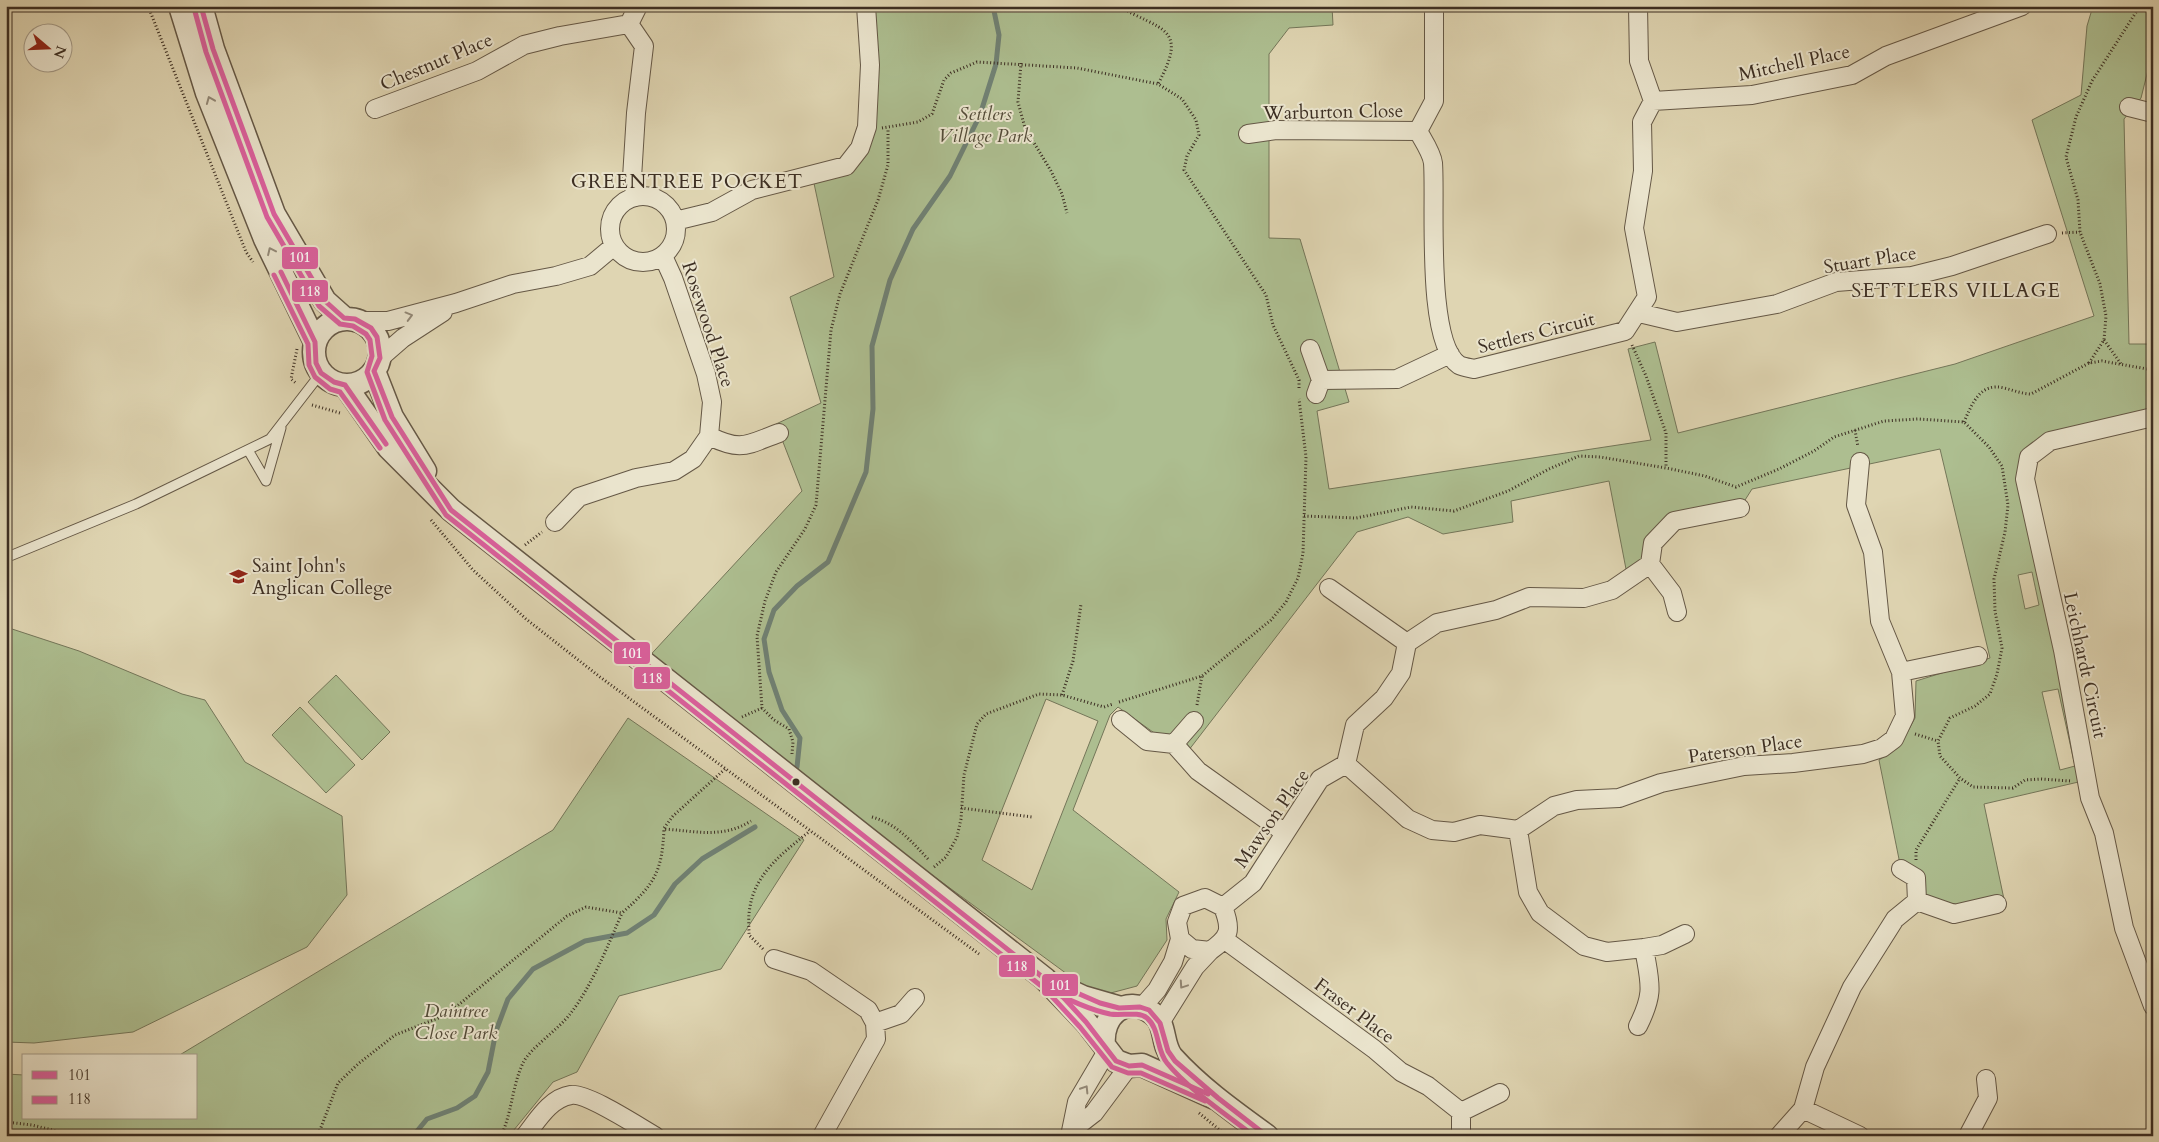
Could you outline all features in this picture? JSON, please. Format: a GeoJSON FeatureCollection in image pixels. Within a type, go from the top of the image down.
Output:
{"type":"FeatureCollection","features":[{"type":"Feature","properties":{"kind":"street"},"geometry":{"type":"LineString","coordinates":[[180,6],[207,93],[265,239],[315,342],[316,363],[321,373],[334,382],[345,385],[362,382],[403,338],[456,303]]}},
{"type":"Feature","properties":{"kind":"street"},"geometry":{"type":"LineString","coordinates":[[201,6],[213,48],[274,214],[325,301],[352,320],[371,328],[377,337],[380,348],[377,365],[392,417],[451,510]]}},
{"type":"Feature","properties":{"kind":"street"},"geometry":{"type":"LineString","coordinates":[[636,197],[632,178],[636,113],[644,46],[629,24],[638,6]]}},
{"type":"Feature","properties":{"kind":"street"},"geometry":{"type":"LineString","coordinates":[[675,221],[712,212],[752,190],[846,166],[860,148],[867,127],[870,65],[866,6]]}},
{"type":"Feature","properties":{"kind":"street"},"geometry":{"type":"LineString","coordinates":[[1310,348],[1318,387],[1396,379],[1450,354],[1443,334],[1433,268],[1433,160],[1418,131],[1434,101],[1434,6]]}},
{"type":"Feature","properties":{"kind":"street"},"geometry":{"type":"LineString","coordinates":[[1625,331],[1639,313],[1647,296],[1634,228],[1643,171],[1642,122],[1653,101],[1639,61],[1638,6]]}},
{"type":"Feature","properties":{"kind":"street","name":"Mitchell Place"},"geometry":{"type":"LineString","coordinates":[[1653,101],[1752,96],[1852,75],[1886,56],[2022,6]]}},
{"type":"Feature","properties":{"kind":"street","name":"Chestnut Place"},"geometry":{"type":"LineString","coordinates":[[375,109],[477,71],[524,45],[560,36],[629,24]]}},
{"type":"Feature","properties":{"kind":"street"},"geometry":{"type":"LineString","coordinates":[[2129,108],[2153,113]]}},
{"type":"Feature","properties":{"kind":"street","name":"Warburton Close"},"geometry":{"type":"LineString","coordinates":[[1248,134],[1276,130],[1418,131]]}},
{"type":"Feature","properties":{"kind":"street"},"geometry":{"type":"LineString","coordinates":[[636,197],[654,198],[664,204],[675,221],[674,243],[663,256],[652,262],[641,263],[625,258],[614,246],[610,237],[610,226],[614,214],[621,205],[636,197]]}},
{"type":"Feature","properties":{"kind":"street","name":"Stuart Place"},"geometry":{"type":"LineString","coordinates":[[1639,313],[1676,322],[1777,304],[1836,282],[1912,276],[1952,266],[2047,234]]}},
{"type":"Feature","properties":{"kind":"street"},"geometry":{"type":"LineString","coordinates":[[315,342],[326,326],[352,320],[388,321],[456,303],[513,284],[556,276],[590,266],[614,246]]}},
{"type":"Feature","properties":{"kind":"street","name":"Rosewood Place"},"geometry":{"type":"LineString","coordinates":[[555,522],[579,497],[636,478],[674,471],[693,459],[709,436],[712,402],[706,374],[673,278],[663,256]]}},
{"type":"Feature","properties":{"kind":"street","name":"Settlers Circuit"},"geometry":{"type":"LineString","coordinates":[[1450,354],[1459,365],[1474,369],[1625,331]]}},
{"type":"Feature","properties":{"kind":"street"},"geometry":{"type":"LineString","coordinates":[[345,385],[388,448],[451,510],[1045,978],[1082,998],[1154,1014],[1171,1056],[1215,1098],[1267,1136]]}},
{"type":"Feature","properties":{"kind":"street","name":"Leichhardt Circuit"},"geometry":{"type":"LineString","coordinates":[[2153,417],[2050,441],[2028,457],[2025,479],[2062,650],[2090,798],[2104,833],[2124,928],[2153,1006]]}},
{"type":"Feature","properties":{"kind":"street"},"geometry":{"type":"LineString","coordinates":[[709,436],[727,445],[740,447],[779,433]]}},
{"type":"Feature","properties":{"kind":"street"},"geometry":{"type":"LineString","coordinates":[[1860,462],[1856,505],[1873,552],[1880,621],[1901,672],[1905,716],[1900,729]]}},
{"type":"Feature","properties":{"kind":"street"},"geometry":{"type":"LineString","coordinates":[[1677,612],[1672,593],[1650,564],[1653,543],[1674,521],[1740,508]]}},
{"type":"Feature","properties":{"kind":"street"},"geometry":{"type":"LineString","coordinates":[[1650,564],[1612,590],[1584,598],[1529,597],[1496,610],[1437,623],[1407,643],[1401,673],[1384,698],[1356,725],[1346,764],[1408,819],[1432,830],[1454,832],[1480,825],[1518,830],[1528,892],[1540,913],[1584,946],[1607,952],[1644,948],[1662,945],[1685,934]]}},
{"type":"Feature","properties":{"kind":"street"},"geometry":{"type":"LineString","coordinates":[[1329,588],[1407,643]]}},
{"type":"Feature","properties":{"kind":"street"},"geometry":{"type":"LineString","coordinates":[[1901,672],[1978,656]]}},
{"type":"Feature","properties":{"kind":"street"},"geometry":{"type":"LineString","coordinates":[[1121,720],[1147,741],[1174,744],[1198,771],[1285,833]]}},
{"type":"Feature","properties":{"kind":"street"},"geometry":{"type":"LineString","coordinates":[[1174,744],[1194,721]]}},
{"type":"Feature","properties":{"kind":"street","name":"Paterson Place"},"geometry":{"type":"LineString","coordinates":[[1518,830],[1554,806],[1577,800],[1619,798],[1661,783],[1744,766],[1793,763],[1863,754],[1882,748],[1894,739],[1900,729]]}},
{"type":"Feature","properties":{"kind":"street","name":"Mawson Place"},"geometry":{"type":"LineString","coordinates":[[1223,907],[1253,883],[1320,779],[1346,764]]}},
{"type":"Feature","properties":{"kind":"street"},"geometry":{"type":"LineString","coordinates":[[1901,869],[1916,878],[1917,901]]}},
{"type":"Feature","properties":{"kind":"street"},"geometry":{"type":"LineString","coordinates":[[1205,898],[1223,907],[1230,924],[1225,940],[1210,951],[1195,966],[1162,1031],[1161,1049],[1154,1058],[1135,1066],[1094,1113],[1071,1133],[1076,1102],[1106,1048],[1103,1034],[1107,1021],[1131,1008],[1157,990],[1173,962],[1180,939],[1177,922],[1184,906],[1205,898]]}},
{"type":"Feature","properties":{"kind":"street"},"geometry":{"type":"LineString","coordinates":[[1917,901],[1954,914],[1997,904]]}},
{"type":"Feature","properties":{"kind":"street"},"geometry":{"type":"LineString","coordinates":[[1779,1136],[1803,1109],[1815,1067],[1852,987],[1895,919],[1917,901]]}},
{"type":"Feature","properties":{"kind":"street"},"geometry":{"type":"LineString","coordinates":[[1180,939],[1192,949],[1210,951]]}},
{"type":"Feature","properties":{"kind":"street","name":"Fraser Place"},"geometry":{"type":"LineString","coordinates":[[1225,940],[1374,1049],[1401,1072],[1428,1086],[1461,1112]]}},
{"type":"Feature","properties":{"kind":"street"},"geometry":{"type":"LineString","coordinates":[[1638,1026],[1649,1004],[1651,986],[1644,948]]}},
{"type":"Feature","properties":{"kind":"street"},"geometry":{"type":"LineString","coordinates":[[774,959],[812,971],[868,1010],[875,1023],[876,1039],[822,1136]]}},
{"type":"Feature","properties":{"kind":"street"},"geometry":{"type":"LineString","coordinates":[[1045,978],[1116,1061],[1135,1066],[1215,1098]]}},
{"type":"Feature","properties":{"kind":"street"},"geometry":{"type":"LineString","coordinates":[[875,1023],[901,1014],[915,998]]}},
{"type":"Feature","properties":{"kind":"street"},"geometry":{"type":"LineString","coordinates":[[1970,1135],[1988,1098],[1986,1079]]}},
{"type":"Feature","properties":{"kind":"street"},"geometry":{"type":"LineString","coordinates":[[1462,1136],[1461,1112],[1500,1093]]}},
{"type":"Feature","properties":{"kind":"street"},"geometry":{"type":"LineString","coordinates":[[526,1136],[547,1108],[559,1099],[572,1094],[589,1099],[654,1136]]}},
{"type":"Feature","properties":{"kind":"street"},"geometry":{"type":"LineString","coordinates":[[1803,1109],[1860,1136]]}},
{"type":"Feature","properties":{"kind":"lane"},"geometry":{"type":"LineString","coordinates":[[10,556],[136,504],[270,439],[321,373]]}},
{"type":"Feature","properties":{"kind":"lane"},"geometry":{"type":"LineString","coordinates":[[248,450],[266,481],[285,418]]}},
{"type":"Feature","properties":{"kind":"path"},"geometry":{"type":"LineString","coordinates":[[1118,6],[1165,29],[1173,42],[1170,61],[1158,84]]}},
{"type":"Feature","properties":{"kind":"path"},"geometry":{"type":"LineString","coordinates":[[2089,363],[2104,340],[2106,316],[2100,284],[2080,232],[2078,200],[2066,157],[2076,117],[2092,82],[2140,6]]}},
{"type":"Feature","properties":{"kind":"path"},"geometry":{"type":"LineString","coordinates":[[867,127],[888,128],[918,122],[932,114],[944,80],[951,73],[978,62],[1020,63],[1077,68],[1158,84],[1182,100],[1196,120],[1199,135],[1187,156],[1184,170],[1266,295],[1273,325],[1299,380],[1300,416],[1306,457],[1303,553],[1298,578],[1286,602],[1271,620],[1202,676],[1104,707],[1062,695],[1039,694],[986,714],[978,724],[972,739],[964,775],[957,837],[946,857],[934,867]]}},
{"type":"Feature","properties":{"kind":"path"},"geometry":{"type":"LineString","coordinates":[[1020,63],[1018,102],[1025,128],[1051,170],[1062,194],[1067,213]]}},
{"type":"Feature","properties":{"kind":"path"},"geometry":{"type":"LineString","coordinates":[[791,762],[793,742],[789,729],[774,720],[762,708],[757,636],[765,601],[776,572],[805,529],[816,505],[831,330],[840,294],[878,200],[888,165],[888,128]]}},
{"type":"Feature","properties":{"kind":"path"},"geometry":{"type":"LineString","coordinates":[[1625,331],[1646,376],[1666,433],[1666,468]]}},
{"type":"Feature","properties":{"kind":"path"},"geometry":{"type":"LineString","coordinates":[[2104,340],[2121,364]]}},
{"type":"Feature","properties":{"kind":"path"},"geometry":{"type":"LineString","coordinates":[[1964,422],[1973,401],[1988,388],[1996,386],[2031,394],[2089,363],[2102,361],[2153,370]]}},
{"type":"Feature","properties":{"kind":"path"},"geometry":{"type":"LineString","coordinates":[[1304,516],[1356,518],[1411,507],[1454,511],[1508,491],[1549,468],[1579,456],[1600,457],[1666,468],[1705,476],[1736,487],[1780,469],[1814,451],[1834,437],[1884,421],[1918,419],[1964,422],[1989,447],[2002,466],[2008,505],[2005,532],[1994,579],[1995,611],[2002,648],[1997,674],[1990,694],[1976,706],[1950,718],[1938,741],[1940,756],[1960,778],[1973,787],[1991,789],[2012,788],[2025,780],[2088,780]]}},
{"type":"Feature","properties":{"kind":"path"},"geometry":{"type":"LineString","coordinates":[[1062,695],[1072,661],[1081,604]]}},
{"type":"Feature","properties":{"kind":"path"},"geometry":{"type":"LineString","coordinates":[[1194,721],[1202,676]]}},
{"type":"Feature","properties":{"kind":"path"},"geometry":{"type":"LineString","coordinates":[[735,720],[762,708]]}},
{"type":"Feature","properties":{"kind":"path"},"geometry":{"type":"LineString","coordinates":[[1900,729],[1938,741]]}},
{"type":"Feature","properties":{"kind":"path"},"geometry":{"type":"LineString","coordinates":[[501,1136],[509,1120],[517,1080],[523,1062],[571,1014],[601,961],[622,913],[641,896],[657,874],[662,858],[664,829],[673,816],[725,769]]}},
{"type":"Feature","properties":{"kind":"path"},"geometry":{"type":"LineString","coordinates":[[1916,878],[1916,850],[1960,778]]}},
{"type":"Feature","properties":{"kind":"path"},"geometry":{"type":"LineString","coordinates":[[961,808],[1032,817]]}},
{"type":"Feature","properties":{"kind":"path"},"geometry":{"type":"LineString","coordinates":[[664,829],[723,834],[740,828],[751,821]]}},
{"type":"Feature","properties":{"kind":"path"},"geometry":{"type":"LineString","coordinates":[[774,959],[749,935],[750,907],[756,888],[768,868],[810,831]]}},
{"type":"Feature","properties":{"kind":"path"},"geometry":{"type":"LineString","coordinates":[[315,1136],[320,1130],[338,1083],[395,1035],[446,1015],[567,916],[586,907],[622,913]]}},
{"type":"Feature","properties":{"kind":"path"},"geometry":{"type":"LineString","coordinates":[[6,1122],[32,1124],[77,1136]]}},
{"type":"Feature","properties":{"kind":"green space","name":"Settlers Village Park"},"geometry":{"type":"Polygon","coordinates":[[[866,6],[1332,6],[1333,25],[1289,28],[1269,54],[1269,238],[1300,239],[1349,402],[1317,411],[1329,489],[1651,440],[1628,349],[1655,342],[1678,433],[1955,364],[2094,316],[2032,120],[2081,95],[2087,26],[2093,6],[2153,6],[2153,50],[2141,98],[2124,119],[2129,344],[2153,344],[2153,417],[2028,457],[2087,780],[1984,804],[2005,904],[1954,914],[1917,901],[1901,869],[1879,760],[1900,746],[1915,718],[1916,681],[1990,658],[1940,449],[1752,489],[1740,508],[1674,521],[1650,564],[1626,569],[1609,481],[1511,501],[1513,522],[1443,534],[1408,517],[1357,532],[1185,755],[1118,707],[1110,715],[1073,810],[1179,892],[1166,919],[1167,940],[1137,986],[1107,994],[1082,985],[643,663],[802,491],[776,424],[821,403],[790,297],[834,277],[812,174],[860,148],[866,6]],[[2032,572],[2018,575],[2025,609],[2039,605],[2032,572]],[[2058,689],[2042,692],[2060,770],[2075,766],[2058,689]],[[1046,699],[982,860],[1032,890],[1098,721],[1046,699]]]}},
{"type":"Feature","properties":{"kind":"green space"},"geometry":{"type":"Polygon","coordinates":[[[6,627],[79,651],[182,694],[205,700],[245,762],[342,816],[347,895],[307,947],[133,1032],[34,1043],[6,1042],[6,627]]]}},
{"type":"Feature","properties":{"kind":"green space"},"geometry":{"type":"Polygon","coordinates":[[[336,675],[390,732],[362,760],[308,702],[336,675]]]}},
{"type":"Feature","properties":{"kind":"green space"},"geometry":{"type":"Polygon","coordinates":[[[300,707],[355,765],[326,793],[272,735],[300,707]]]}},
{"type":"Feature","properties":{"kind":"green space","name":"Daintree Close Park"},"geometry":{"type":"Polygon","coordinates":[[[628,718],[804,840],[721,969],[619,996],[577,1072],[553,1082],[509,1136],[6,1136],[6,1074],[22,1075],[22,1120],[198,1120],[198,1054],[181,1054],[553,830],[628,718]]]}},
{"type":"Feature","properties":{"kind":"waterway"},"geometry":{"type":"LineString","coordinates":[[797,767],[800,738],[782,710],[769,672],[764,639],[774,610],[797,586],[828,562],[866,472],[873,409],[872,346],[890,280],[913,229],[950,176],[980,115],[996,64],[999,35],[993,6]]}},
{"type":"Feature","properties":{"kind":"waterway"},"geometry":{"type":"LineString","coordinates":[[413,1136],[427,1119],[457,1108],[475,1096],[488,1072],[496,1031],[508,999],[533,969],[585,941],[627,933],[654,915],[675,884],[702,859],[755,827]]}},
{"type":"Feature","properties":{"kind":"transit line","name":"101"},"geometry":{"type":"LineString","coordinates":[[201,6],[213,49],[274,214],[325,301],[344,318],[355,319],[371,328],[377,337],[380,358],[374,371],[392,417],[451,510],[1045,979],[1100,1003],[1119,1008],[1140,1007],[1149,1010],[1160,1023],[1168,1051],[1175,1061],[1218,1098],[1267,1136]]}},
{"type":"Feature","properties":{"kind":"transit line","name":"118"},"geometry":{"type":"LineString","coordinates":[[194,8],[206,52],[267,217],[319,306],[340,324],[353,326],[366,334],[370,340],[372,356],[367,372],[385,420],[446,515],[1040,985],[1092,1009],[1110,1014],[1135,1014],[1147,1018],[1154,1028],[1164,1058],[1176,1073],[1208,1101],[1254,1136]]}},
{"type":"Feature","properties":{"kind":"transit line","name":"101"},"geometry":{"type":"LineString","coordinates":[[281,272],[315,342],[316,363],[321,373],[334,382],[345,385],[386,444]]}},
{"type":"Feature","properties":{"kind":"transit line","name":"118"},"geometry":{"type":"LineString","coordinates":[[274,275],[308,344],[309,365],[315,377],[330,389],[340,392],[380,448]]}},
{"type":"Feature","properties":{"kind":"transit line","name":"101"},"geometry":{"type":"LineString","coordinates":[[1051,984],[1086,1022],[1116,1061],[1129,1066],[1142,1065],[1208,1094]]}},
{"type":"Feature","properties":{"kind":"transit line","name":"118"},"geometry":{"type":"LineString","coordinates":[[1045,989],[1080,1027],[1112,1067],[1128,1073],[1141,1073],[1205,1101]]}},
{"type":"Feature","properties":{"kind":"place","name":"Saint John's Anglican College"},"geometry":{"type":"Point","coordinates":[238,576]}},
{"type":"Feature","properties":{"kind":"district","name":"GREENTREE POCKET"},"geometry":{"type":"Point","coordinates":[687,181]}},
{"type":"Feature","properties":{"kind":"district","name":"SETTLERS VILLAGE"},"geometry":{"type":"Point","coordinates":[1956,290]}}]}
